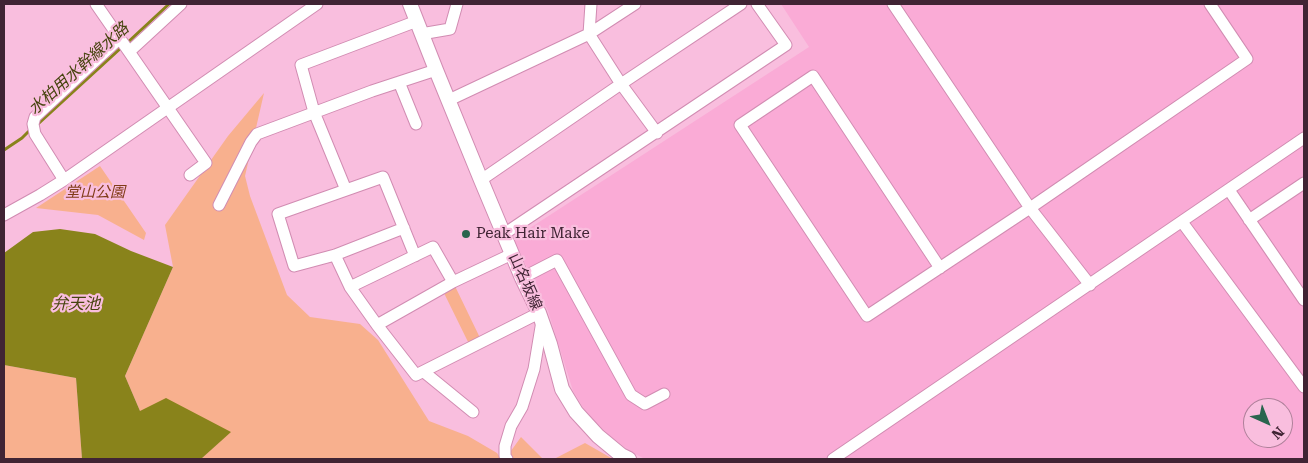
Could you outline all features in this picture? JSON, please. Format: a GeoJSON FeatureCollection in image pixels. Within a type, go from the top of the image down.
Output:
{"type":"FeatureCollection","features":[{"type":"Feature","properties":{"kind":"main road","name":"山名坂線"},"geometry":{"type":"LineString","coordinates":[[410,4],[481,180],[540,317],[562,389],[576,412],[598,436],[629,459]]}},
{"type":"Feature","properties":{"kind":"street"},"geometry":{"type":"LineString","coordinates":[[96,4],[206,164],[190,175]]}},
{"type":"Feature","properties":{"kind":"street"},"geometry":{"type":"LineString","coordinates":[[130,52],[181,4]]}},
{"type":"Feature","properties":{"kind":"street"},"geometry":{"type":"LineString","coordinates":[[4,215],[64,180],[317,4]]}},
{"type":"Feature","properties":{"kind":"street"},"geometry":{"type":"LineString","coordinates":[[346,190],[314,112],[301,65],[419,27],[450,30],[457,4]]}},
{"type":"Feature","properties":{"kind":"street"},"geometry":{"type":"LineString","coordinates":[[591,4],[589,34],[621,84],[657,133]]}},
{"type":"Feature","properties":{"kind":"street"},"geometry":{"type":"LineString","coordinates":[[449,100],[589,34],[635,4]]}},
{"type":"Feature","properties":{"kind":"street"},"geometry":{"type":"LineString","coordinates":[[481,180],[741,4]]}},
{"type":"Feature","properties":{"kind":"street"},"geometry":{"type":"LineString","coordinates":[[504,234],[786,45],[758,4]]}},
{"type":"Feature","properties":{"kind":"street"},"geometry":{"type":"LineString","coordinates":[[893,4],[1030,208],[1090,285]]}},
{"type":"Feature","properties":{"kind":"street"},"geometry":{"type":"LineString","coordinates":[[940,268],[813,76],[740,125],[867,316],[940,268],[1030,208],[1247,59],[1210,4]]}},
{"type":"Feature","properties":{"kind":"street"},"geometry":{"type":"LineString","coordinates":[[64,180],[35,134],[34,117],[120,38]]}},
{"type":"Feature","properties":{"kind":"street"},"geometry":{"type":"LineString","coordinates":[[219,205],[250,142],[257,134],[314,112],[436,70]]}},
{"type":"Feature","properties":{"kind":"street"},"geometry":{"type":"LineString","coordinates":[[399,82],[416,124]]}},
{"type":"Feature","properties":{"kind":"street"},"geometry":{"type":"LineString","coordinates":[[833,459],[1304,138]]}},
{"type":"Feature","properties":{"kind":"street"},"geometry":{"type":"LineString","coordinates":[[404,228],[335,255],[294,266],[278,214],[383,177],[404,228],[415,256]]}},
{"type":"Feature","properties":{"kind":"street"},"geometry":{"type":"LineString","coordinates":[[1249,220],[1304,185]]}},
{"type":"Feature","properties":{"kind":"street"},"geometry":{"type":"LineString","coordinates":[[1229,190],[1304,300]]}},
{"type":"Feature","properties":{"kind":"street"},"geometry":{"type":"LineString","coordinates":[[1182,222],[1304,387]]}},
{"type":"Feature","properties":{"kind":"street"},"geometry":{"type":"LineString","coordinates":[[350,287],[433,247],[453,282]]}},
{"type":"Feature","properties":{"kind":"street"},"geometry":{"type":"LineString","coordinates":[[377,325],[453,282],[512,254]]}},
{"type":"Feature","properties":{"kind":"street"},"geometry":{"type":"LineString","coordinates":[[335,255],[350,287],[416,375],[540,317]]}},
{"type":"Feature","properties":{"kind":"street"},"geometry":{"type":"LineString","coordinates":[[522,278],[557,260],[631,395],[645,404],[664,394]]}},
{"type":"Feature","properties":{"kind":"street"},"geometry":{"type":"LineString","coordinates":[[507,459],[504,446],[511,426],[522,406],[534,369],[540,317]]}},
{"type":"Feature","properties":{"kind":"street"},"geometry":{"type":"LineString","coordinates":[[424,372],[473,412]]}},
{"type":"Feature","properties":{"kind":"shaded area"},"geometry":{"type":"Polygon","coordinates":[[[781,4],[1304,4],[1304,459],[645,459],[631,452],[593,420],[573,391],[548,311],[513,239],[809,47],[781,4]]]}},
{"type":"Feature","properties":{"kind":"green space"},"geometry":{"type":"Polygon","coordinates":[[[264,93],[245,176],[250,196],[287,295],[310,317],[360,324],[378,340],[429,421],[468,436],[497,453],[501,459],[201,459],[230,432],[140,411],[125,376],[173,267],[165,225],[228,136],[264,93]]]}},
{"type":"Feature","properties":{"kind":"green space","name":"堂山公園"},"geometry":{"type":"Polygon","coordinates":[[[100,166],[146,233],[144,240],[98,215],[36,208],[100,166]]]}},
{"type":"Feature","properties":{"kind":"green space"},"geometry":{"type":"Polygon","coordinates":[[[453,282],[482,342],[471,348],[442,289],[453,282]]]}},
{"type":"Feature","properties":{"kind":"green space"},"geometry":{"type":"Polygon","coordinates":[[[4,365],[76,378],[82,459],[4,459],[4,365]]]}},
{"type":"Feature","properties":{"kind":"green space"},"geometry":{"type":"Polygon","coordinates":[[[521,437],[543,459],[511,459],[508,455],[521,437]]]}},
{"type":"Feature","properties":{"kind":"green space"},"geometry":{"type":"Polygon","coordinates":[[[585,443],[613,459],[554,459],[585,443]]]}},
{"type":"Feature","properties":{"kind":"water","name":"弁天池"},"geometry":{"type":"Polygon","coordinates":[[[60,229],[95,234],[131,251],[173,267],[125,376],[140,411],[166,398],[231,432],[201,459],[82,459],[76,378],[4,365],[4,253],[33,232],[60,229]]]}},
{"type":"Feature","properties":{"kind":"waterway","name":"水柏用水幹線水路"},"geometry":{"type":"LineString","coordinates":[[127,43],[169,4]]}},
{"type":"Feature","properties":{"kind":"waterway","name":"水柏用水幹線水路"},"geometry":{"type":"LineString","coordinates":[[38,124],[122,47]]}},
{"type":"Feature","properties":{"kind":"waterway","name":"水柏用水幹線水路"},"geometry":{"type":"LineString","coordinates":[[4,150],[22,138],[31,129]]}},
{"type":"Feature","properties":{"kind":"place","name":"Peak Hair Make"},"geometry":{"type":"Point","coordinates":[466,234]}}]}
